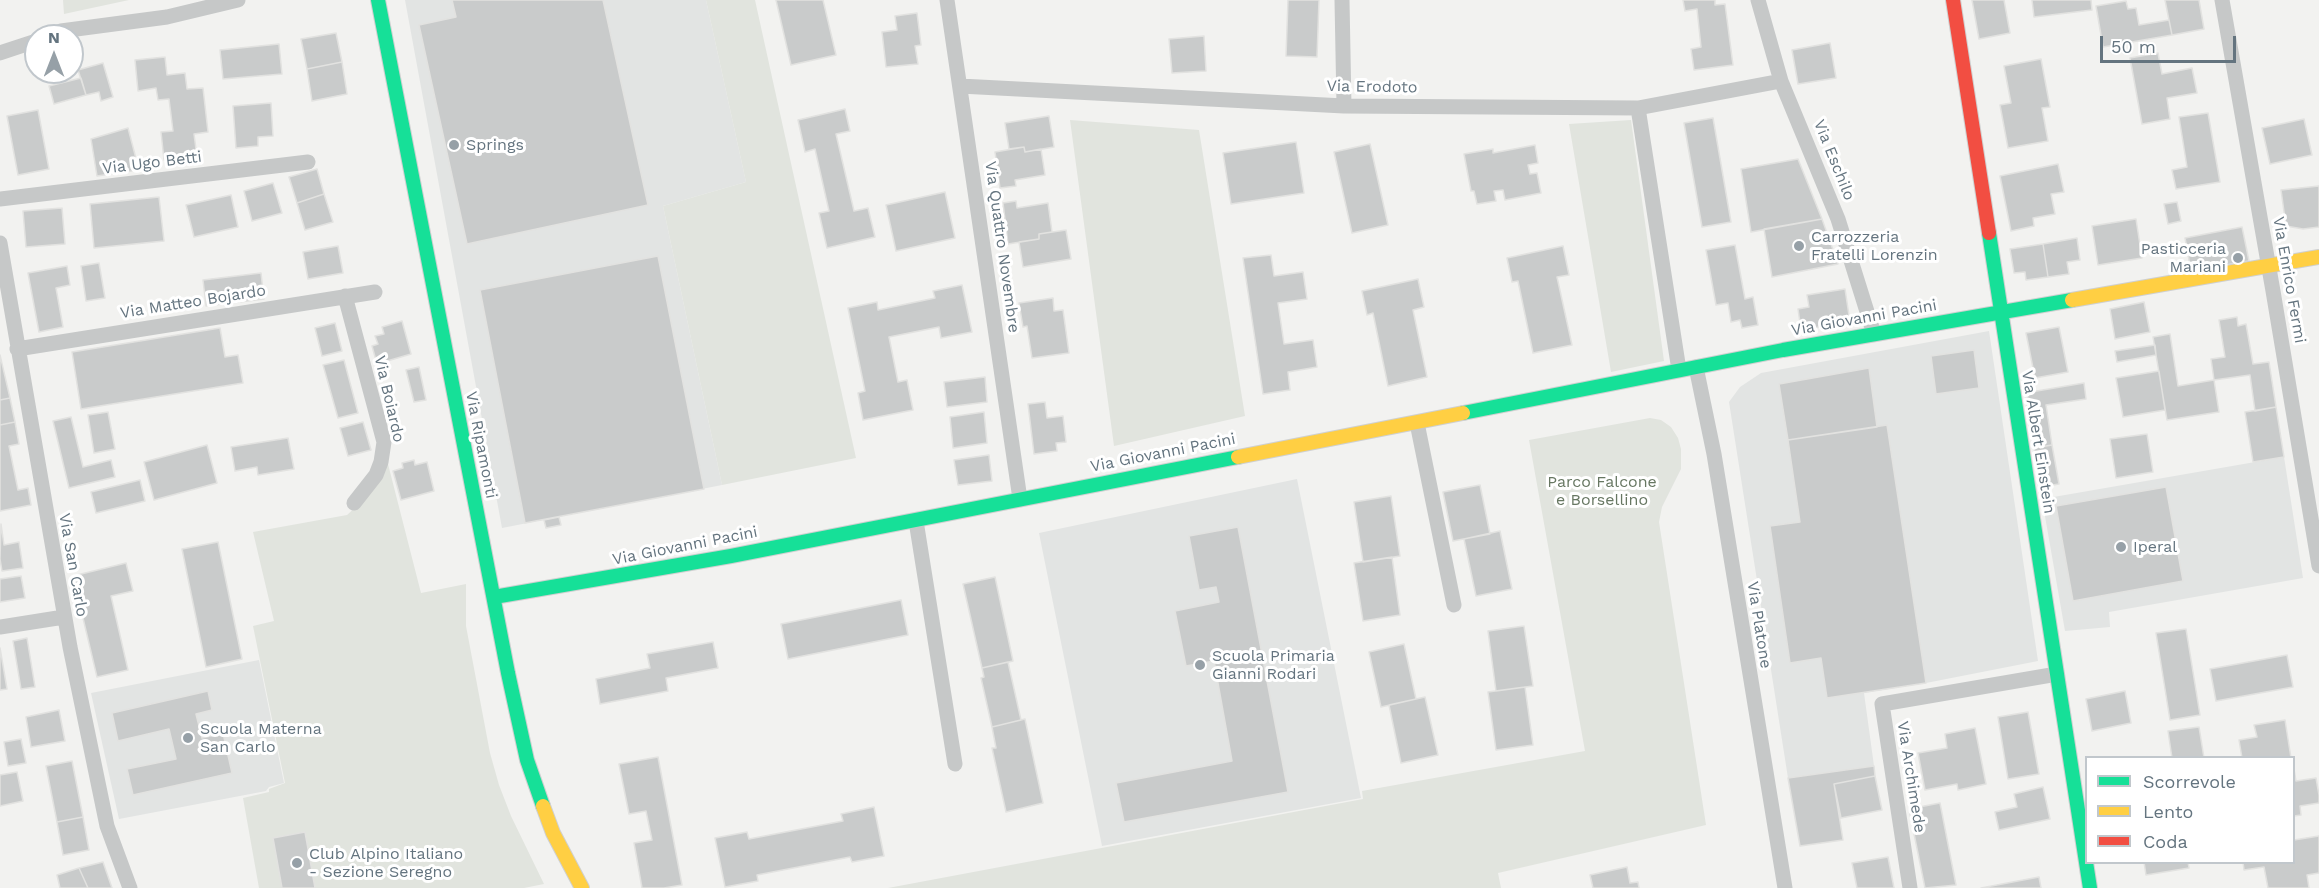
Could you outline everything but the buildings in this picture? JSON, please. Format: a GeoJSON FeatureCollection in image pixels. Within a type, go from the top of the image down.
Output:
{"type":"FeatureCollection","features":[{"type":"Feature","properties":{"kind":"street"},"geometry":{"type":"LineString","coordinates":[[84,29],[167,17],[238,0]]}},
{"type":"Feature","properties":{"kind":"street","name":"Via Ripamonti"},"geometry":{"type":"LineString","coordinates":[[378,0],[431,283],[527,760],[553,832],[582,888]]}},
{"type":"Feature","properties":{"kind":"street","name":"Via Quattro Novembre"},"geometry":{"type":"LineString","coordinates":[[947,0],[1020,499]]}},
{"type":"Feature","properties":{"kind":"street"},"geometry":{"type":"LineString","coordinates":[[1342,0],[1344,106]]}},
{"type":"Feature","properties":{"kind":"street","name":"Via Eschilo"},"geometry":{"type":"LineString","coordinates":[[1758,0],[1781,81],[1838,219],[1874,334]]}},
{"type":"Feature","properties":{"kind":"street","name":"Via Albert Einstein"},"geometry":{"type":"LineString","coordinates":[[1953,0],[2085,856]]}},
{"type":"Feature","properties":{"kind":"street","name":"Via Enrico Fermi"},"geometry":{"type":"LineString","coordinates":[[2222,0],[2319,566]]}},
{"type":"Feature","properties":{"kind":"street"},"geometry":{"type":"LineString","coordinates":[[0,53],[24,45]]}},
{"type":"Feature","properties":{"kind":"street","name":"Via Erodoto"},"geometry":{"type":"LineString","coordinates":[[960,86],[1344,106],[1638,108],[1781,81]]}},
{"type":"Feature","properties":{"kind":"street"},"geometry":{"type":"LineString","coordinates":[[1638,108],[1680,370]]}},
{"type":"Feature","properties":{"kind":"street","name":"Via Ugo Betti"},"geometry":{"type":"LineString","coordinates":[[0,199],[308,162]]}},
{"type":"Feature","properties":{"kind":"street","name":"Via San Carlo"},"geometry":{"type":"LineString","coordinates":[[0,243],[64,617],[107,826],[130,888]]}},
{"type":"Feature","properties":{"kind":"street","name":"Via Giovanni Pacini"},"geometry":{"type":"LineString","coordinates":[[494,597],[583,584],[916,521],[1696,367],[2319,257]]}},
{"type":"Feature","properties":{"kind":"street","name":"Via Matteo Bojardo"},"geometry":{"type":"LineString","coordinates":[[17,349],[375,292]]}},
{"type":"Feature","properties":{"kind":"street","name":"Via Boiardo"},"geometry":{"type":"LineString","coordinates":[[345,296],[384,442],[376,475],[354,502]]}},
{"type":"Feature","properties":{"kind":"street","name":"Via Platone"},"geometry":{"type":"LineString","coordinates":[[1696,367],[1714,454],[1785,888]]}},
{"type":"Feature","properties":{"kind":"street"},"geometry":{"type":"LineString","coordinates":[[1417,423],[1454,605]]}},
{"type":"Feature","properties":{"kind":"street"},"geometry":{"type":"LineString","coordinates":[[916,521],[955,764]]}},
{"type":"Feature","properties":{"kind":"street"},"geometry":{"type":"LineString","coordinates":[[0,627],[64,617]]}},
{"type":"Feature","properties":{"kind":"street","name":"Via Archimede"},"geometry":{"type":"LineString","coordinates":[[1910,888],[1882,704],[2057,674]]}},
{"type":"Feature","properties":{"kind":"street","name":"Via Albert Einstein"},"geometry":{"type":"LineString","coordinates":[[2086,864],[2090,888]]}},
{"type":"Feature","properties":{"kind":"shaded area"},"geometry":{"type":"Polygon","coordinates":[[[405,0],[706,0],[746,182],[663,206],[722,485],[502,528],[405,0]]]}},
{"type":"Feature","properties":{"kind":"shaded area"},"geometry":{"type":"Polygon","coordinates":[[[1989,331],[2038,661],[1864,693],[1874,766],[1788,778],[1729,402],[1740,387],[1761,373],[1989,331]]]}},
{"type":"Feature","properties":{"kind":"shaded area"},"geometry":{"type":"Polygon","coordinates":[[[2284,457],[2303,578],[2109,612],[2110,627],[2065,631],[2042,499],[2284,457]]]}},
{"type":"Feature","properties":{"kind":"shaded area","name":"Scuola Primaria Gianni Rodari"},"geometry":{"type":"Polygon","coordinates":[[[1297,479],[1361,798],[1102,846],[1039,533],[1297,479]]]}},
{"type":"Feature","properties":{"kind":"shaded area","name":"Scuola Materna San Carlo"},"geometry":{"type":"Polygon","coordinates":[[[259,660],[284,783],[269,787],[266,791],[119,819],[91,693],[259,660]]]}},
{"type":"Feature","properties":{"kind":"green space"},"geometry":{"type":"Polygon","coordinates":[[[63,0],[129,0],[64,14],[63,0]]]}},
{"type":"Feature","properties":{"kind":"green space"},"geometry":{"type":"Polygon","coordinates":[[[706,0],[755,0],[856,458],[722,485],[663,206],[746,182],[706,0]]]}},
{"type":"Feature","properties":{"kind":"green space"},"geometry":{"type":"Polygon","coordinates":[[[1070,120],[1199,130],[1245,416],[1114,446],[1070,120]]]}},
{"type":"Feature","properties":{"kind":"green space"},"geometry":{"type":"Polygon","coordinates":[[[1631,120],[1664,361],[1611,372],[1569,124],[1631,120]]]}},
{"type":"Feature","properties":{"kind":"green space","name":"Parco Falcone e Borsellino"},"geometry":{"type":"Polygon","coordinates":[[[1650,418],[1661,420],[1671,427],[1678,438],[1681,449],[1681,469],[1662,507],[1659,522],[1706,825],[1498,873],[1501,888],[888,888],[1363,799],[1362,791],[1585,751],[1529,440],[1650,418]]]}},
{"type":"Feature","properties":{"kind":"green space"},"geometry":{"type":"Polygon","coordinates":[[[388,464],[421,593],[466,584],[466,626],[490,753],[511,816],[544,884],[524,888],[259,888],[243,798],[269,792],[269,789],[285,783],[253,626],[274,621],[253,532],[347,515],[368,496],[388,464]]]}},
{"type":"Feature","properties":{"kind":"traffic: fast"},"geometry":{"type":"LineString","coordinates":[[378,0],[508,673],[527,760],[543,806]]}},
{"type":"Feature","properties":{"kind":"traffic: fast"},"geometry":{"type":"LineString","coordinates":[[1989,233],[2085,856]]}},
{"type":"Feature","properties":{"kind":"traffic: fast"},"geometry":{"type":"LineString","coordinates":[[1463,413],[1783,350],[2072,300]]}},
{"type":"Feature","properties":{"kind":"traffic: fast"},"geometry":{"type":"LineString","coordinates":[[494,597],[731,556],[1238,457]]}},
{"type":"Feature","properties":{"kind":"traffic: fast"},"geometry":{"type":"LineString","coordinates":[[2086,864],[2090,888]]}},
{"type":"Feature","properties":{"kind":"traffic: slow"},"geometry":{"type":"LineString","coordinates":[[2072,300],[2319,257]]}},
{"type":"Feature","properties":{"kind":"traffic: slow"},"geometry":{"type":"LineString","coordinates":[[1238,457],[1463,413]]}},
{"type":"Feature","properties":{"kind":"traffic: slow"},"geometry":{"type":"LineString","coordinates":[[543,806],[553,833],[582,888]]}},
{"type":"Feature","properties":{"kind":"traffic: jam"},"geometry":{"type":"LineString","coordinates":[[1953,0],[1989,233]]}},
{"type":"Feature","properties":{"kind":"place","name":"Springs"},"geometry":{"type":"Point","coordinates":[454,145]}},
{"type":"Feature","properties":{"kind":"place","name":"Carrozzeria Fratelli Lorenzin"},"geometry":{"type":"Point","coordinates":[1799,246]}},
{"type":"Feature","properties":{"kind":"place","name":"Pasticceria Mariani"},"geometry":{"type":"Point","coordinates":[2238,258]}},
{"type":"Feature","properties":{"kind":"place","name":"Iperal"},"geometry":{"type":"Point","coordinates":[2121,547]}},
{"type":"Feature","properties":{"kind":"place","name":"Scuola Primaria Gianni Rodari"},"geometry":{"type":"Point","coordinates":[1200,665]}},
{"type":"Feature","properties":{"kind":"place","name":"Scuola Materna San Carlo"},"geometry":{"type":"Point","coordinates":[188,738]}},
{"type":"Feature","properties":{"kind":"place","name":"Club Alpino Italiano - Sezione Seregno"},"geometry":{"type":"Point","coordinates":[297,863]}}]}
